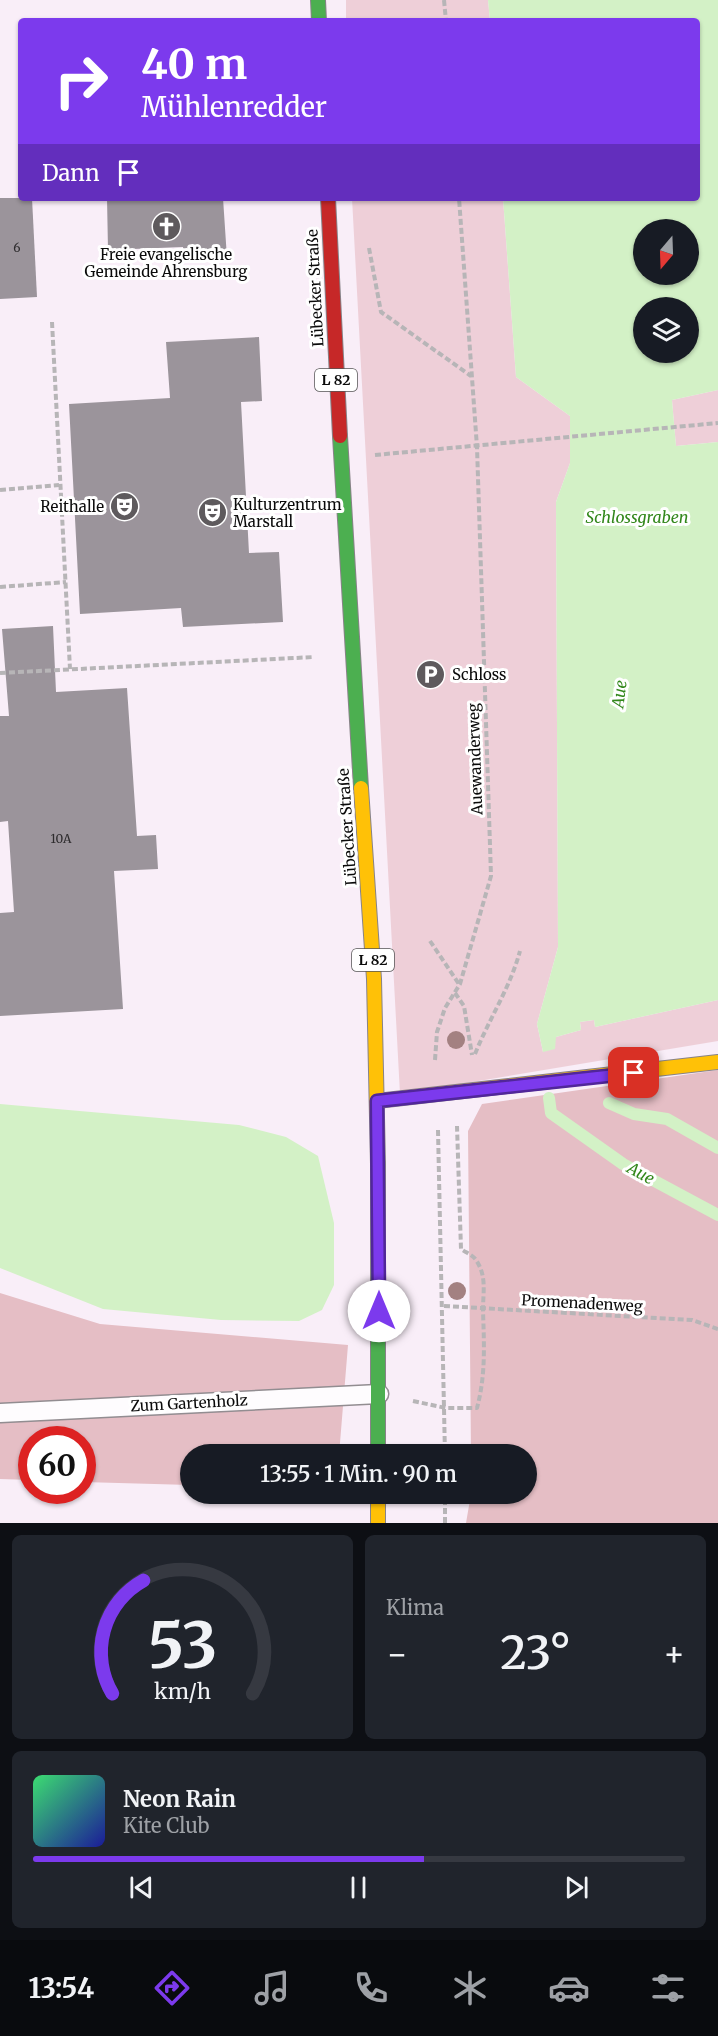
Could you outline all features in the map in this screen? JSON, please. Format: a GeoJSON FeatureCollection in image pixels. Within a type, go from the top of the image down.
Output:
{"type":"FeatureCollection","features":[{"type":"Feature","properties":{"kind":"main road"},"geometry":{"type":"LineString","coordinates":[[318,0],[319,18]]}},
{"type":"Feature","properties":{"kind":"main road","name":"Lübecker Straße"},"geometry":{"type":"LineString","coordinates":[[328,201],[351,642],[374,979],[377,1101],[378,1444]]}},
{"type":"Feature","properties":{"kind":"main road"},"geometry":{"type":"LineString","coordinates":[[377,1101],[718,1062]]}},
{"type":"Feature","properties":{"kind":"main road"},"geometry":{"type":"LineString","coordinates":[[378,1504],[378,1523]]}},
{"type":"Feature","properties":{"kind":"lane","name":"Zum Gartenholz"},"geometry":{"type":"LineString","coordinates":[[0,1413],[379,1394]]}},
{"type":"Feature","properties":{"kind":"path"},"geometry":{"type":"LineString","coordinates":[[444,0],[446,18]]}},
{"type":"Feature","properties":{"kind":"path","name":"Auewanderweg"},"geometry":{"type":"LineString","coordinates":[[434,1060],[437,1032],[445,1008],[460,984],[491,876],[477,447],[459,201]]}},
{"type":"Feature","properties":{"kind":"path"},"geometry":{"type":"LineString","coordinates":[[369,244],[381,312],[472,376]]}},
{"type":"Feature","properties":{"kind":"path"},"geometry":{"type":"LineString","coordinates":[[52,322],[70,669]]}},
{"type":"Feature","properties":{"kind":"path"},"geometry":{"type":"LineString","coordinates":[[391,454],[718,423]]}},
{"type":"Feature","properties":{"kind":"path"},"geometry":{"type":"LineString","coordinates":[[0,490],[59,485]]}},
{"type":"Feature","properties":{"kind":"path"},"geometry":{"type":"LineString","coordinates":[[0,587],[66,582]]}},
{"type":"Feature","properties":{"kind":"path"},"geometry":{"type":"LineString","coordinates":[[0,673],[320,656]]}},
{"type":"Feature","properties":{"kind":"path"},"geometry":{"type":"LineString","coordinates":[[430,941],[460,984]]}},
{"type":"Feature","properties":{"kind":"path"},"geometry":{"type":"LineString","coordinates":[[472,1061],[489,1020],[513,976],[520,951]]}},
{"type":"Feature","properties":{"kind":"path"},"geometry":{"type":"LineString","coordinates":[[437,1095],[444,1306],[445,1444]]}},
{"type":"Feature","properties":{"kind":"path"},"geometry":{"type":"LineString","coordinates":[[446,1408],[477,1408],[486,1361],[483,1308],[485,1281],[476,1258],[461,1250],[457,1120]]}},
{"type":"Feature","properties":{"kind":"path","name":"Promenadenweg"},"geometry":{"type":"LineString","coordinates":[[444,1306],[692,1320],[718,1329]]}},
{"type":"Feature","properties":{"kind":"path"},"geometry":{"type":"LineString","coordinates":[[445,1504],[445,1523]]}},
{"type":"Feature","properties":{"kind":"shaded area"},"geometry":{"type":"Polygon","coordinates":[[[346,0],[488,0],[490,18],[346,18],[346,0]]]}},
{"type":"Feature","properties":{"kind":"shaded area"},"geometry":{"type":"Polygon","coordinates":[[[352,201],[503,201],[516,377],[570,416],[570,463],[556,502],[558,947],[537,1024],[543,1052],[556,1037],[581,1030],[580,1022],[594,1020],[595,1027],[718,1000],[718,1041],[400,1094],[352,201]]]}},
{"type":"Feature","properties":{"kind":"shaded area"},"geometry":{"type":"Polygon","coordinates":[[[718,390],[718,442],[676,446],[672,400],[718,390]]]}},
{"type":"Feature","properties":{"kind":"shaded area"},"geometry":{"type":"Polygon","coordinates":[[[718,1070],[718,1523],[466,1523],[469,1504],[537,1504],[537,1444],[471,1444],[468,1131],[482,1104],[718,1070]]]}},
{"type":"Feature","properties":{"kind":"shaded area"},"geometry":{"type":"Polygon","coordinates":[[[0,1293],[100,1324],[348,1345],[340,1444],[180,1444],[180,1485],[96,1482],[96,1426],[18,1426],[18,1480],[0,1479],[0,1293]]]}},
{"type":"Feature","properties":{"kind":"water","name":"Schlossgraben"},"geometry":{"type":"Polygon","coordinates":[[[488,0],[718,0],[718,390],[672,400],[676,446],[718,442],[718,1000],[595,1027],[594,1020],[580,1022],[581,1030],[556,1037],[555,1049],[543,1052],[537,1024],[558,947],[556,502],[570,463],[570,416],[516,377],[503,201],[700,201],[700,18],[490,18],[488,0]]]}},
{"type":"Feature","properties":{"kind":"water"},"geometry":{"type":"Polygon","coordinates":[[[0,1104],[239,1125],[286,1137],[318,1156],[334,1223],[334,1285],[322,1310],[299,1321],[221,1320],[103,1309],[0,1268],[0,1104]]]}},
{"type":"Feature","properties":{"kind":"building"},"geometry":{"type":"Polygon","coordinates":[[[0,198],[32,201],[37,297],[0,299],[0,198]]]}},
{"type":"Feature","properties":{"kind":"building","name":"Freie evangelische Gemeinde Ahrensburg"},"geometry":{"type":"Polygon","coordinates":[[[107,201],[223,201],[227,258],[184,260],[183,247],[108,250],[107,201]]]}},
{"type":"Feature","properties":{"kind":"building"},"geometry":{"type":"Polygon","coordinates":[[[259,337],[262,401],[241,402],[249,553],[279,552],[283,622],[183,627],[181,608],[80,614],[69,404],[170,398],[166,342],[259,337]]]}},
{"type":"Feature","properties":{"kind":"building"},"geometry":{"type":"Polygon","coordinates":[[[53,626],[56,692],[127,688],[137,836],[156,835],[158,869],[114,871],[123,1009],[0,1016],[0,913],[14,912],[8,821],[0,822],[0,716],[9,716],[2,629],[53,626]]]}},
{"type":"Feature","properties":{"kind":"waterway","name":"Aue"},"geometry":{"type":"LineString","coordinates":[[549,1098],[551,1113],[623,1164],[718,1215]]}},
{"type":"Feature","properties":{"kind":"waterway"},"geometry":{"type":"LineString","coordinates":[[609,1103],[634,1114],[667,1119],[718,1148]]}},
{"type":"Feature","properties":{"kind":"traffic: fast"},"geometry":{"type":"LineString","coordinates":[[318,0],[319,18]]}},
{"type":"Feature","properties":{"kind":"traffic: fast"},"geometry":{"type":"LineString","coordinates":[[340,436],[361,788]]}},
{"type":"Feature","properties":{"kind":"traffic: fast"},"geometry":{"type":"LineString","coordinates":[[378,1164],[378,1444]]}},
{"type":"Feature","properties":{"kind":"traffic: slow"},"geometry":{"type":"LineString","coordinates":[[361,788],[374,979],[378,1164]]}},
{"type":"Feature","properties":{"kind":"traffic: slow"},"geometry":{"type":"LineString","coordinates":[[377,1101],[718,1062]]}},
{"type":"Feature","properties":{"kind":"traffic: slow"},"geometry":{"type":"LineString","coordinates":[[378,1504],[378,1523]]}},
{"type":"Feature","properties":{"kind":"traffic: jam"},"geometry":{"type":"LineString","coordinates":[[328,201],[340,436]]}},
{"type":"Feature","properties":{"kind":"place","name":"Freie evangelische Gemeinde Ahrensburg"},"geometry":{"type":"Point","coordinates":[166,227]}},
{"type":"Feature","properties":{"kind":"place","name":"Reithalle"},"geometry":{"type":"Point","coordinates":[125,506]}},
{"type":"Feature","properties":{"kind":"place","name":"Kulturzentrum Marstall"},"geometry":{"type":"Point","coordinates":[212,513]}},
{"type":"Feature","properties":{"kind":"place","name":"Schloss"},"geometry":{"type":"Point","coordinates":[431,674]}},
{"type":"Feature","properties":{"kind":"route"},"geometry":{"type":"LineString","coordinates":[[379,1311],[377,1101],[634,1073]]}}]}
